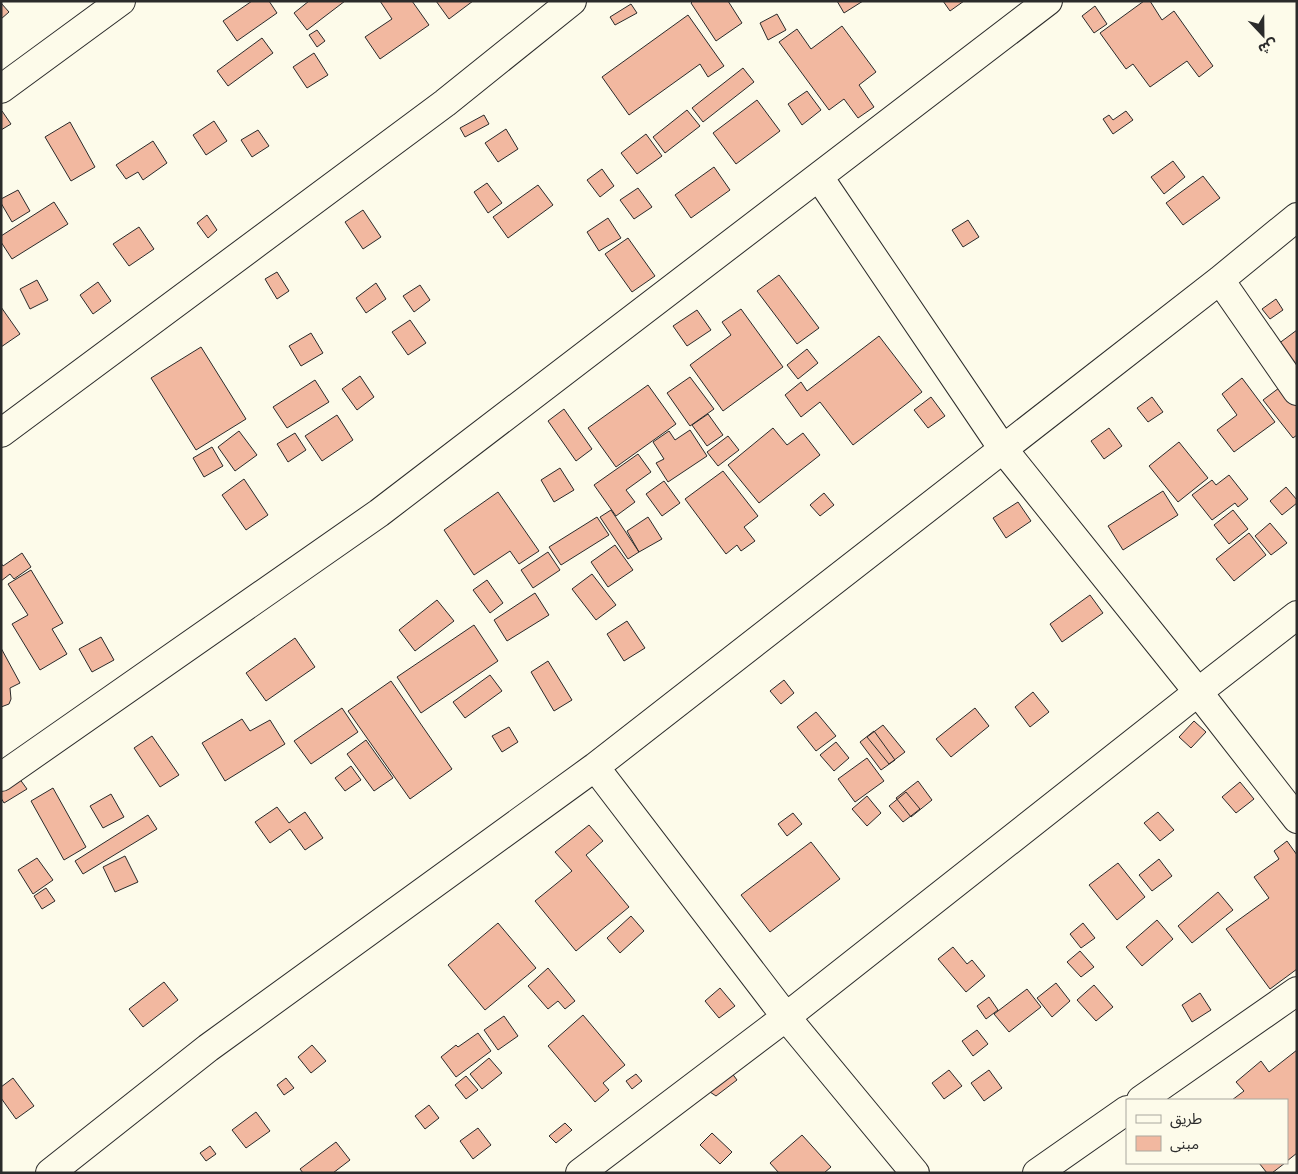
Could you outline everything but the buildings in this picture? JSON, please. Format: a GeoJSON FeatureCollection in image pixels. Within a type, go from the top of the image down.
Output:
{"type":"FeatureCollection","features":[{"type":"Feature","properties":{"kind":"street"},"geometry":{"type":"LineString","coordinates":[[1,89],[121,1]]}},
{"type":"Feature","properties":{"kind":"street"},"geometry":{"type":"LineString","coordinates":[[1,433],[445,103],[572,1]]}},
{"type":"Feature","properties":{"kind":"street"},"geometry":{"type":"LineString","coordinates":[[1,777],[379,513],[1048,1]]}},
{"type":"Feature","properties":{"kind":"street"},"geometry":{"type":"LineString","coordinates":[[819,177],[1003,450],[1198,692],[1297,819]]}},
{"type":"Feature","properties":{"kind":"street"},"geometry":{"type":"LineString","coordinates":[[50,1173],[208,1048],[595,767],[1220,280],[1297,217]]}},
{"type":"Feature","properties":{"kind":"street"},"geometry":{"type":"LineString","coordinates":[[1220,280],[1297,391]]}},
{"type":"Feature","properties":{"kind":"street"},"geometry":{"type":"LineString","coordinates":[[580,1173],[786,1017],[1297,615]]}},
{"type":"Feature","properties":{"kind":"street"},"geometry":{"type":"LineString","coordinates":[[595,767],[786,1017],[915,1173]]}},
{"type":"Feature","properties":{"kind":"street"},"geometry":{"type":"LineString","coordinates":[[1142,1099],[1297,991]]}},
{"type":"Feature","properties":{"kind":"street"},"geometry":{"type":"LineString","coordinates":[[1037,1173],[1126,1111]]}}]}
